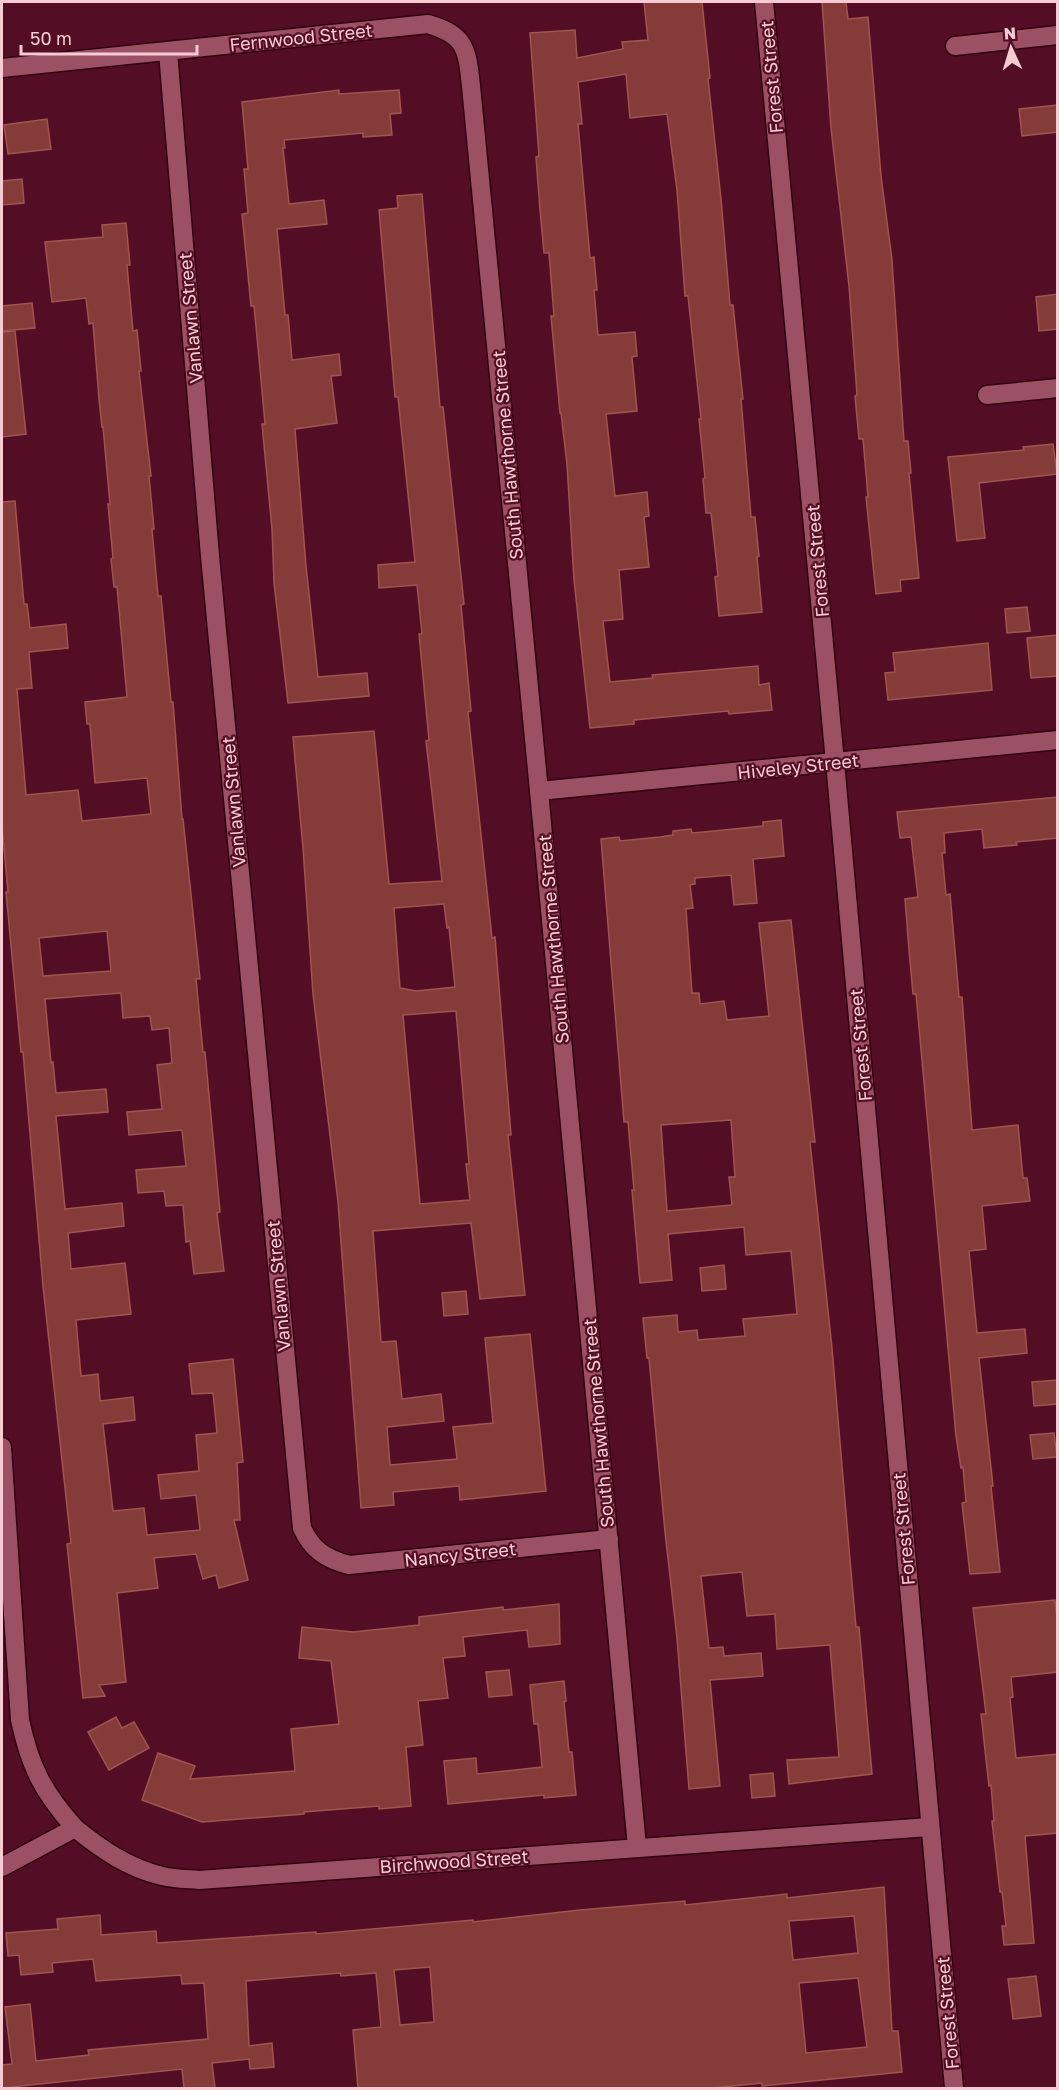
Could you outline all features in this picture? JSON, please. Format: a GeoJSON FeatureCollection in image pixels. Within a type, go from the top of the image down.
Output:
{"type":"FeatureCollection","features":[{"type":"Feature","properties":{"kind":"street","name":"Forest Street"},"geometry":{"type":"LineString","coordinates":[[764,2],[954,2088]]}},
{"type":"Feature","properties":{"kind":"street","name":"Fernwood Street"},"geometry":{"type":"LineString","coordinates":[[2,68],[428,24],[455,35]]}},
{"type":"Feature","properties":{"kind":"street","name":"South Hawthorne Street"},"geometry":{"type":"LineString","coordinates":[[455,35],[463,44],[470,68],[637,1847]]}},
{"type":"Feature","properties":{"kind":"street"},"geometry":{"type":"LineString","coordinates":[[955,46],[1058,35]]}},
{"type":"Feature","properties":{"kind":"street","name":"Vanlawn Street"},"geometry":{"type":"LineString","coordinates":[[168,52],[210,556],[299,1506],[302,1528],[315,1549]]}},
{"type":"Feature","properties":{"kind":"street"},"geometry":{"type":"LineString","coordinates":[[987,395],[1058,388]]}},
{"type":"Feature","properties":{"kind":"street","name":"Hiveley Street"},"geometry":{"type":"LineString","coordinates":[[539,791],[1058,740]]}},
{"type":"Feature","properties":{"kind":"street","name":"Birchwood Street"},"geometry":{"type":"LineString","coordinates":[[2,1447],[20,1720],[26,1749],[37,1777],[53,1803],[75,1828],[101,1849],[134,1867],[162,1876],[199,1881],[930,1827]]}},
{"type":"Feature","properties":{"kind":"street","name":"Nancy Street"},"geometry":{"type":"LineString","coordinates":[[315,1549],[331,1560],[349,1564],[609,1539]]}},
{"type":"Feature","properties":{"kind":"street"},"geometry":{"type":"LineString","coordinates":[[2,1866],[75,1828]]}},
{"type":"Feature","properties":{"kind":"building"},"geometry":{"type":"Polygon","coordinates":[[[644,2],[702,2],[730,305],[733,305],[743,399],[741,399],[751,517],[755,517],[759,556],[757,557],[762,612],[719,616],[715,577],[718,576],[711,513],[706,513],[699,419],[701,419],[688,296],[685,296],[677,190],[667,114],[630,118],[626,74],[578,82],[582,124],[578,124],[590,258],[594,257],[598,335],[635,332],[637,356],[632,357],[637,411],[606,414],[615,496],[647,492],[649,516],[644,517],[649,567],[619,570],[623,619],[603,621],[610,682],[653,678],[652,675],[758,666],[759,685],[769,683],[772,710],[729,714],[728,711],[634,720],[634,724],[590,728],[574,580],[567,464],[551,316],[554,316],[549,253],[544,253],[540,210],[536,157],[539,156],[530,33],[575,30],[577,58],[623,49],[622,42],[648,40],[644,2]]]}},
{"type":"Feature","properties":{"kind":"building"},"geometry":{"type":"Polygon","coordinates":[[[822,2],[846,2],[848,19],[868,17],[881,176],[892,260],[904,441],[908,441],[919,578],[900,580],[901,591],[876,594],[866,497],[868,497],[863,439],[859,439],[855,396],[857,395],[849,286],[831,128],[822,2]]]}},
{"type":"Feature","properties":{"kind":"building"},"geometry":{"type":"Polygon","coordinates":[[[339,90],[339,94],[399,90],[401,113],[390,114],[392,135],[363,137],[363,133],[284,140],[289,204],[324,200],[327,224],[277,229],[285,315],[288,315],[292,360],[339,354],[341,375],[331,376],[337,423],[295,429],[318,677],[367,673],[369,696],[288,703],[274,583],[259,358],[254,306],[251,306],[242,214],[248,213],[244,169],[248,169],[242,102],[339,90]]]}},
{"type":"Feature","properties":{"kind":"building"},"geometry":{"type":"Polygon","coordinates":[[[1058,105],[1058,132],[1022,136],[1019,109],[1058,105]]]}},
{"type":"Feature","properties":{"kind":"building"},"geometry":{"type":"Polygon","coordinates":[[[47,119],[51,149],[8,154],[4,125],[47,119]]]}},
{"type":"Feature","properties":{"kind":"building"},"geometry":{"type":"Polygon","coordinates":[[[22,179],[24,203],[2,205],[2,181],[22,179]]]}},
{"type":"Feature","properties":{"kind":"building"},"geometry":{"type":"Polygon","coordinates":[[[422,194],[440,407],[443,407],[464,604],[461,605],[471,711],[468,712],[492,938],[495,937],[511,1135],[508,1135],[525,1295],[480,1299],[471,1223],[373,1231],[381,1342],[396,1341],[402,1399],[441,1394],[444,1421],[387,1427],[390,1465],[457,1459],[453,1427],[493,1423],[485,1338],[530,1334],[546,1491],[460,1500],[459,1486],[393,1492],[394,1505],[361,1508],[338,1202],[313,994],[293,737],[374,731],[389,884],[442,881],[426,741],[429,740],[417,585],[379,588],[378,565],[415,562],[398,397],[395,397],[379,210],[398,208],[397,196],[422,194]],[[444,904],[394,908],[400,988],[416,991],[455,987],[449,927],[447,928],[444,904]],[[456,1011],[403,1015],[420,1204],[470,1200],[456,1011]]]}},
{"type":"Feature","properties":{"kind":"building"},"geometry":{"type":"Polygon","coordinates":[[[126,223],[133,331],[137,330],[141,371],[139,371],[151,476],[149,476],[154,529],[152,529],[158,596],[161,596],[171,702],[173,702],[182,819],[200,979],[196,979],[203,1052],[205,1052],[220,1212],[217,1213],[224,1271],[194,1274],[190,1241],[186,1242],[183,1205],[166,1206],[164,1191],[138,1193],[136,1170],[186,1166],[182,1130],[129,1135],[127,1112],[162,1109],[157,1065],[172,1063],[169,1028],[152,1030],[150,1016],[123,1018],[121,993],[45,999],[56,1093],[106,1089],[108,1112],[56,1116],[65,1209],[122,1203],[124,1226],[68,1233],[71,1269],[125,1263],[131,1314],[76,1320],[81,1376],[98,1374],[100,1401],[133,1397],[135,1420],[103,1424],[113,1511],[144,1508],[147,1535],[200,1530],[196,1495],[161,1499],[158,1475],[199,1471],[196,1435],[217,1433],[213,1393],[192,1394],[189,1364],[233,1359],[243,1462],[237,1463],[240,1520],[234,1520],[248,1580],[219,1588],[216,1575],[203,1579],[196,1554],[154,1558],[158,1588],[117,1593],[126,1682],[99,1685],[105,1696],[83,1698],[67,1544],[71,1543],[43,1286],[23,1052],[21,1052],[6,892],[8,892],[2,826],[2,502],[15,501],[24,604],[27,604],[30,628],[66,624],[68,648],[29,652],[32,688],[17,689],[26,795],[78,790],[82,821],[151,814],[147,778],[95,783],[90,724],[87,724],[85,702],[127,697],[117,587],[114,587],[111,559],[113,558],[108,504],[110,504],[103,427],[93,323],[89,324],[86,298],[52,302],[45,242],[103,237],[102,225],[126,223]],[[107,931],[39,938],[43,976],[111,971],[107,931]]]}},
{"type":"Feature","properties":{"kind":"building"},"geometry":{"type":"Polygon","coordinates":[[[1058,294],[1058,329],[1039,331],[1036,297],[1058,294]]]}},
{"type":"Feature","properties":{"kind":"building"},"geometry":{"type":"Polygon","coordinates":[[[32,303],[35,328],[2,331],[2,306],[32,303]]]}},
{"type":"Feature","properties":{"kind":"building"},"geometry":{"type":"Polygon","coordinates":[[[15,331],[26,434],[2,437],[2,332],[15,331]]]}},
{"type":"Feature","properties":{"kind":"building"},"geometry":{"type":"Polygon","coordinates":[[[1053,444],[1057,474],[979,483],[985,538],[957,541],[948,457],[1024,450],[1023,447],[1053,444]]]}},
{"type":"Feature","properties":{"kind":"building"},"geometry":{"type":"Polygon","coordinates":[[[1027,607],[1030,631],[1007,633],[1005,609],[1027,607]]]}},
{"type":"Feature","properties":{"kind":"building"},"geometry":{"type":"Polygon","coordinates":[[[1058,635],[1058,676],[1031,678],[1027,638],[1058,635]]]}},
{"type":"Feature","properties":{"kind":"building"},"geometry":{"type":"Polygon","coordinates":[[[988,643],[992,690],[888,700],[885,673],[895,672],[893,653],[988,643]]]}},
{"type":"Feature","properties":{"kind":"building"},"geometry":{"type":"Polygon","coordinates":[[[1058,797],[1058,838],[984,848],[982,829],[944,833],[945,853],[942,853],[946,895],[950,894],[959,997],[962,997],[972,1130],[1018,1125],[1023,1178],[1027,1178],[1030,1201],[982,1206],[986,1249],[969,1251],[977,1333],[1025,1329],[1027,1353],[979,1358],[1000,1572],[970,1574],[962,1503],[966,1502],[963,1467],[961,1468],[956,1436],[916,994],[913,994],[905,899],[918,897],[911,837],[900,838],[897,812],[1058,797]]]}},
{"type":"Feature","properties":{"kind":"building"},"geometry":{"type":"Polygon","coordinates":[[[781,820],[784,856],[753,859],[757,903],[734,905],[731,875],[695,878],[695,884],[690,885],[693,908],[686,909],[692,993],[699,993],[700,1004],[724,1001],[727,1020],[769,1016],[759,923],[791,920],[815,1142],[810,1142],[872,1774],[789,1784],[787,1760],[839,1757],[830,1645],[777,1649],[775,1614],[747,1616],[742,1572],[701,1576],[709,1648],[723,1647],[724,1656],[761,1653],[763,1676],[710,1680],[720,1786],[689,1789],[677,1638],[643,1318],[677,1315],[678,1332],[697,1330],[698,1340],[745,1336],[743,1319],[797,1314],[791,1251],[746,1255],[744,1227],[668,1234],[672,1280],[640,1283],[632,1190],[634,1190],[628,1122],[624,1122],[601,839],[619,837],[620,841],[660,837],[673,835],[673,831],[691,829],[692,833],[714,831],[763,826],[763,822],[781,820]],[[731,1120],[661,1125],[667,1211],[732,1205],[729,1177],[735,1177],[731,1120]]]}},
{"type":"Feature","properties":{"kind":"building"},"geometry":{"type":"Polygon","coordinates":[[[724,1265],[726,1289],[702,1291],[700,1268],[724,1265]]]}},
{"type":"Feature","properties":{"kind":"building"},"geometry":{"type":"Polygon","coordinates":[[[466,1291],[468,1314],[444,1316],[442,1293],[466,1291]]]}},
{"type":"Feature","properties":{"kind":"building"},"geometry":{"type":"Polygon","coordinates":[[[1058,1380],[1058,1404],[1034,1406],[1032,1382],[1058,1380]]]}},
{"type":"Feature","properties":{"kind":"building"},"geometry":{"type":"Polygon","coordinates":[[[1054,1433],[1057,1457],[1033,1459],[1030,1435],[1054,1433]]]}},
{"type":"Feature","properties":{"kind":"building"},"geometry":{"type":"Polygon","coordinates":[[[1055,1600],[1058,1672],[1011,1677],[1013,1697],[1010,1698],[1016,1758],[1058,1754],[1058,1833],[1025,1836],[1034,1943],[1004,1945],[1002,1926],[1006,1926],[992,1821],[994,1821],[991,1785],[989,1786],[981,1714],[986,1714],[973,1608],[1055,1600]]]}},
{"type":"Feature","properties":{"kind":"building"},"geometry":{"type":"Polygon","coordinates":[[[559,1604],[560,1644],[529,1647],[527,1630],[463,1637],[465,1656],[443,1658],[448,1698],[418,1701],[423,1745],[406,1747],[411,1806],[379,1809],[379,1806],[202,1822],[142,1800],[158,1753],[195,1766],[190,1779],[295,1771],[291,1729],[339,1724],[331,1661],[299,1658],[302,1627],[353,1632],[419,1625],[419,1617],[503,1607],[503,1610],[559,1604]]]}},
{"type":"Feature","properties":{"kind":"building"},"geometry":{"type":"Polygon","coordinates":[[[509,1670],[512,1695],[489,1697],[486,1672],[509,1670]]]}},
{"type":"Feature","properties":{"kind":"building"},"geometry":{"type":"Polygon","coordinates":[[[564,1681],[569,1752],[572,1752],[576,1795],[544,1798],[544,1795],[448,1804],[444,1761],[476,1758],[477,1774],[542,1767],[538,1724],[534,1724],[530,1685],[564,1681]]]}},
{"type":"Feature","properties":{"kind":"building"},"geometry":{"type":"Polygon","coordinates":[[[116,1717],[122,1728],[134,1722],[149,1748],[109,1770],[88,1732],[116,1717]]]}},
{"type":"Feature","properties":{"kind":"building"},"geometry":{"type":"Polygon","coordinates":[[[773,1773],[775,1796],[752,1798],[750,1775],[773,1773]]]}},
{"type":"Feature","properties":{"kind":"building"},"geometry":{"type":"Polygon","coordinates":[[[884,1887],[892,2031],[898,2031],[902,2072],[762,2086],[762,2083],[713,2088],[358,2088],[353,2030],[381,2027],[376,1973],[341,1976],[340,1973],[246,1981],[249,2046],[272,2043],[274,2067],[250,2069],[249,2059],[212,2063],[215,2088],[184,2088],[182,2069],[2,2088],[2,2065],[12,2064],[5,2007],[30,2004],[36,2061],[89,2055],[88,2050],[208,2039],[204,1983],[182,1984],[181,1975],[96,1981],[93,1959],[52,1963],[53,1972],[21,1975],[19,1955],[8,1956],[6,1933],[58,1929],[57,1919],[100,1915],[101,1935],[156,1931],[157,1943],[316,1932],[316,1934],[473,1920],[473,1922],[685,1901],[685,1905],[787,1894],[787,1898],[884,1887]],[[854,1916],[789,1921],[793,1960],[858,1953],[854,1916]],[[430,1967],[394,1970],[400,2025],[434,2022],[430,1967]],[[858,1978],[799,1983],[806,2053],[867,2047],[858,1978]]]}},
{"type":"Feature","properties":{"kind":"building"},"geometry":{"type":"Polygon","coordinates":[[[1036,1976],[1041,2016],[1013,2019],[1008,1979],[1036,1976]]]}}]}
